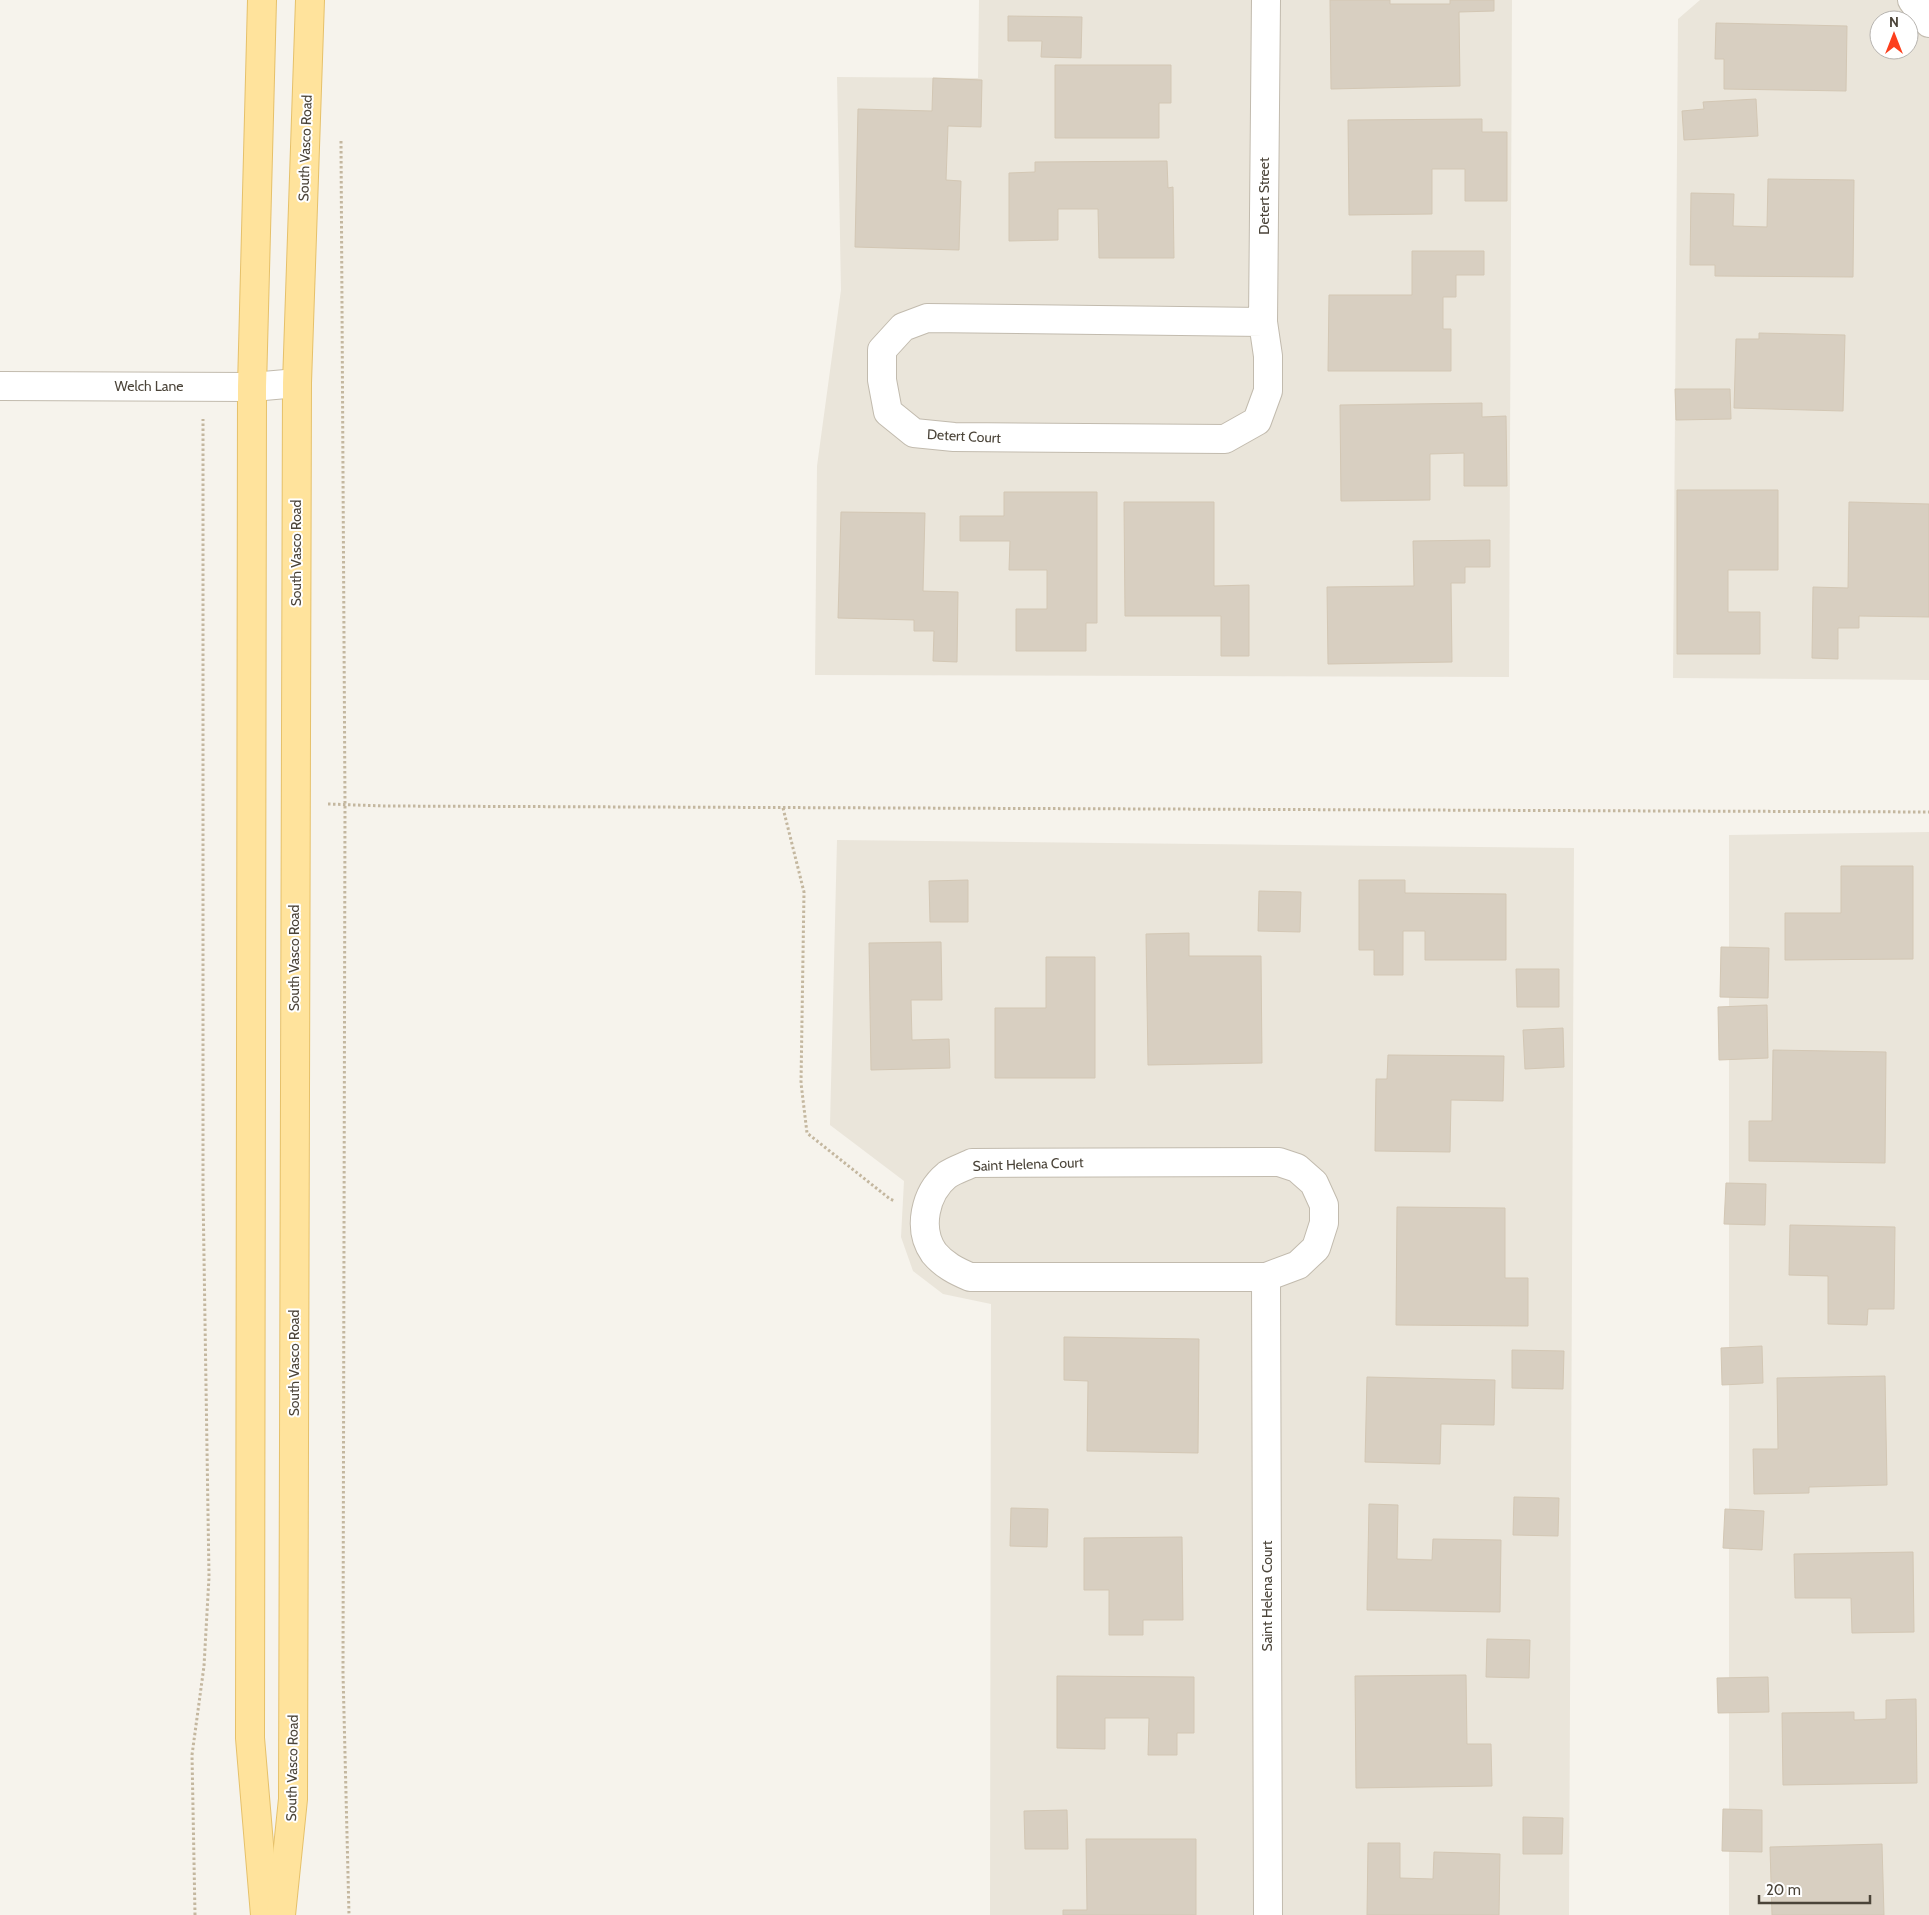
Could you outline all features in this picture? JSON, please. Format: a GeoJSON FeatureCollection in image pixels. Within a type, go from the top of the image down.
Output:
{"type":"FeatureCollection","features":[{"type":"Feature","properties":{"kind":"main road"},"geometry":{"type":"LineString","coordinates":[[262,0],[252,387],[250,1738],[265,1915]]}},
{"type":"Feature","properties":{"kind":"main road","name":"South Vasco Road"},"geometry":{"type":"LineString","coordinates":[[281,1915],[293,1799],[294,803],[297,383],[310,0]]}},
{"type":"Feature","properties":{"kind":"street","name":"Detert Street"},"geometry":{"type":"LineString","coordinates":[[1266,0],[1264,322],[1268,356],[1268,391]]}},
{"type":"Feature","properties":{"kind":"street"},"geometry":{"type":"LineString","coordinates":[[1912,0],[1929,23]]}},
{"type":"Feature","properties":{"kind":"street","name":"Detert Court"},"geometry":{"type":"LineString","coordinates":[[1264,322],[927,318],[903,327],[882,350],[882,380],[888,412],[914,433],[954,437],[1225,439],[1257,421],[1268,391]]}},
{"type":"Feature","properties":{"kind":"street","name":"Welch Lane"},"geometry":{"type":"LineString","coordinates":[[0,386],[252,387],[297,383]]}},
{"type":"Feature","properties":{"kind":"street","name":"Saint Helena Court"},"geometry":{"type":"LineString","coordinates":[[1279,1162],[1297,1168],[1314,1183],[1324,1206],[1324,1223],[1316,1248],[1298,1265],[1266,1277],[970,1276],[950,1268],[934,1252],[926,1233],[926,1210],[934,1188],[948,1174],[972,1164],[1279,1162]]}},
{"type":"Feature","properties":{"kind":"street","name":"Saint Helena Court"},"geometry":{"type":"LineString","coordinates":[[1266,1277],[1268,1915]]}},
{"type":"Feature","properties":{"kind":"path"},"geometry":{"type":"LineString","coordinates":[[341,138],[345,805],[343,1673],[349,1915]]}},
{"type":"Feature","properties":{"kind":"path"},"geometry":{"type":"LineString","coordinates":[[195,1915],[192,1755],[204,1666],[209,1578],[203,1193],[203,387]]}},
{"type":"Feature","properties":{"kind":"path"},"geometry":{"type":"LineString","coordinates":[[294,803],[783,808],[1929,812]]}},
{"type":"Feature","properties":{"kind":"path"},"geometry":{"type":"LineString","coordinates":[[783,808],[804,892],[801,1082],[807,1133],[890,1199],[926,1210]]}},
{"type":"Feature","properties":{"kind":"shaded area"},"geometry":{"type":"Polygon","coordinates":[[[979,0],[1512,0],[1509,677],[815,675],[817,466],[841,290],[837,77],[978,78],[979,0]]]}},
{"type":"Feature","properties":{"kind":"shaded area"},"geometry":{"type":"Polygon","coordinates":[[[1700,0],[1929,0],[1929,680],[1673,678],[1678,19],[1700,0]]]}},
{"type":"Feature","properties":{"kind":"shaded area"},"geometry":{"type":"Polygon","coordinates":[[[1929,832],[1929,1915],[1729,1915],[1729,835],[1929,832]]]}},
{"type":"Feature","properties":{"kind":"shaded area"},"geometry":{"type":"Polygon","coordinates":[[[837,840],[1574,848],[1569,1915],[990,1915],[991,1304],[943,1294],[913,1271],[901,1237],[904,1181],[830,1125],[837,840]]]}},
{"type":"Feature","properties":{"kind":"building"},"geometry":{"type":"Polygon","coordinates":[[[1330,0],[1390,0],[1390,4],[1450,4],[1450,0],[1494,0],[1494,11],[1459,12],[1460,86],[1331,89],[1330,0]]]}},
{"type":"Feature","properties":{"kind":"building"},"geometry":{"type":"Polygon","coordinates":[[[1008,16],[1082,17],[1081,58],[1041,57],[1042,41],[1008,41],[1008,16]]]}},
{"type":"Feature","properties":{"kind":"building"},"geometry":{"type":"Polygon","coordinates":[[[1716,23],[1847,26],[1846,91],[1724,89],[1724,59],[1715,59],[1716,23]]]}},
{"type":"Feature","properties":{"kind":"building"},"geometry":{"type":"Polygon","coordinates":[[[1055,65],[1171,65],[1171,103],[1159,103],[1159,138],[1055,138],[1055,65]]]}},
{"type":"Feature","properties":{"kind":"building"},"geometry":{"type":"Polygon","coordinates":[[[933,78],[982,80],[981,127],[948,126],[946,180],[961,181],[959,250],[855,247],[858,109],[932,111],[933,78]]]}},
{"type":"Feature","properties":{"kind":"building"},"geometry":{"type":"Polygon","coordinates":[[[1756,99],[1758,136],[1684,140],[1682,111],[1704,109],[1703,102],[1756,99]]]}},
{"type":"Feature","properties":{"kind":"building"},"geometry":{"type":"Polygon","coordinates":[[[1482,119],[1482,132],[1507,132],[1507,201],[1465,201],[1465,169],[1432,169],[1432,214],[1349,215],[1348,120],[1482,119]]]}},
{"type":"Feature","properties":{"kind":"building"},"geometry":{"type":"Polygon","coordinates":[[[1167,161],[1168,188],[1173,187],[1174,258],[1099,258],[1098,209],[1058,209],[1058,240],[1009,241],[1009,173],[1035,172],[1035,162],[1167,161]]]}},
{"type":"Feature","properties":{"kind":"building"},"geometry":{"type":"Polygon","coordinates":[[[1768,179],[1854,180],[1853,277],[1715,276],[1715,265],[1690,265],[1691,193],[1734,194],[1733,226],[1767,227],[1768,179]]]}},
{"type":"Feature","properties":{"kind":"building"},"geometry":{"type":"Polygon","coordinates":[[[1412,251],[1484,251],[1484,275],[1456,275],[1456,297],[1443,297],[1443,329],[1451,329],[1451,371],[1328,371],[1329,295],[1412,295],[1412,251]]]}},
{"type":"Feature","properties":{"kind":"building"},"geometry":{"type":"Polygon","coordinates":[[[1759,333],[1845,335],[1843,411],[1734,408],[1736,339],[1759,339],[1759,333]]]}},
{"type":"Feature","properties":{"kind":"building"},"geometry":{"type":"Polygon","coordinates":[[[1675,389],[1730,389],[1731,419],[1676,420],[1675,389]]]}},
{"type":"Feature","properties":{"kind":"building"},"geometry":{"type":"Polygon","coordinates":[[[1482,403],[1482,417],[1506,416],[1507,486],[1464,486],[1464,453],[1430,454],[1430,500],[1341,501],[1340,405],[1482,403]]]}},
{"type":"Feature","properties":{"kind":"building"},"geometry":{"type":"Polygon","coordinates":[[[1677,490],[1778,490],[1778,570],[1728,570],[1728,612],[1760,612],[1760,654],[1677,654],[1677,490]]]}},
{"type":"Feature","properties":{"kind":"building"},"geometry":{"type":"Polygon","coordinates":[[[1004,492],[1097,492],[1097,623],[1086,623],[1086,651],[1016,651],[1016,609],[1047,609],[1047,570],[1009,570],[1010,541],[960,541],[960,516],[1004,516],[1004,492]]]}},
{"type":"Feature","properties":{"kind":"building"},"geometry":{"type":"Polygon","coordinates":[[[1124,502],[1214,502],[1214,586],[1249,585],[1249,656],[1221,656],[1221,616],[1125,616],[1124,502]]]}},
{"type":"Feature","properties":{"kind":"building"},"geometry":{"type":"Polygon","coordinates":[[[1849,502],[1929,504],[1929,617],[1859,616],[1859,628],[1838,628],[1838,659],[1812,658],[1813,587],[1848,588],[1849,502]]]}},
{"type":"Feature","properties":{"kind":"building"},"geometry":{"type":"Polygon","coordinates":[[[841,512],[925,513],[923,591],[958,592],[957,662],[933,661],[934,631],[914,631],[914,620],[838,618],[841,512]]]}},
{"type":"Feature","properties":{"kind":"building"},"geometry":{"type":"Polygon","coordinates":[[[1490,540],[1490,567],[1465,567],[1465,583],[1451,583],[1452,662],[1328,664],[1327,587],[1414,586],[1413,541],[1490,540]]]}},
{"type":"Feature","properties":{"kind":"building"},"geometry":{"type":"Polygon","coordinates":[[[1841,866],[1913,866],[1913,959],[1785,960],[1785,913],[1841,913],[1841,866]]]}},
{"type":"Feature","properties":{"kind":"building"},"geometry":{"type":"Polygon","coordinates":[[[968,880],[968,922],[930,922],[929,881],[968,880]]]}},
{"type":"Feature","properties":{"kind":"building"},"geometry":{"type":"Polygon","coordinates":[[[1359,880],[1405,880],[1405,893],[1506,894],[1506,960],[1425,960],[1425,931],[1403,931],[1403,975],[1374,975],[1374,950],[1359,950],[1359,880]]]}},
{"type":"Feature","properties":{"kind":"building"},"geometry":{"type":"Polygon","coordinates":[[[1259,891],[1301,892],[1300,932],[1258,931],[1259,891]]]}},
{"type":"Feature","properties":{"kind":"building"},"geometry":{"type":"Polygon","coordinates":[[[1189,933],[1189,956],[1261,956],[1262,1063],[1148,1065],[1146,934],[1189,933]]]}},
{"type":"Feature","properties":{"kind":"building"},"geometry":{"type":"Polygon","coordinates":[[[941,942],[942,1000],[911,1000],[912,1040],[949,1039],[950,1068],[871,1070],[869,943],[941,942]]]}},
{"type":"Feature","properties":{"kind":"building"},"geometry":{"type":"Polygon","coordinates":[[[1721,947],[1769,948],[1768,998],[1720,997],[1721,947]]]}},
{"type":"Feature","properties":{"kind":"building"},"geometry":{"type":"Polygon","coordinates":[[[1046,957],[1095,957],[1095,1078],[995,1078],[995,1008],[1046,1008],[1046,957]]]}},
{"type":"Feature","properties":{"kind":"building"},"geometry":{"type":"Polygon","coordinates":[[[1516,969],[1559,969],[1559,1007],[1517,1007],[1516,969]]]}},
{"type":"Feature","properties":{"kind":"building"},"geometry":{"type":"Polygon","coordinates":[[[1767,1005],[1768,1058],[1719,1060],[1718,1007],[1767,1005]]]}},
{"type":"Feature","properties":{"kind":"building"},"geometry":{"type":"Polygon","coordinates":[[[1563,1028],[1564,1067],[1525,1069],[1523,1030],[1563,1028]]]}},
{"type":"Feature","properties":{"kind":"building"},"geometry":{"type":"Polygon","coordinates":[[[1773,1050],[1886,1052],[1885,1163],[1749,1161],[1749,1121],[1772,1121],[1773,1050]]]}},
{"type":"Feature","properties":{"kind":"building"},"geometry":{"type":"Polygon","coordinates":[[[1388,1055],[1504,1056],[1503,1101],[1451,1100],[1450,1152],[1375,1151],[1376,1079],[1387,1079],[1388,1055]]]}},
{"type":"Feature","properties":{"kind":"building"},"geometry":{"type":"Polygon","coordinates":[[[1726,1183],[1766,1184],[1765,1225],[1724,1224],[1726,1183]]]}},
{"type":"Feature","properties":{"kind":"building"},"geometry":{"type":"Polygon","coordinates":[[[1397,1207],[1505,1208],[1505,1278],[1528,1278],[1528,1326],[1396,1325],[1397,1207]]]}},
{"type":"Feature","properties":{"kind":"building"},"geometry":{"type":"Polygon","coordinates":[[[1790,1225],[1895,1227],[1894,1309],[1868,1309],[1867,1325],[1828,1324],[1828,1276],[1789,1275],[1790,1225]]]}},
{"type":"Feature","properties":{"kind":"building"},"geometry":{"type":"Polygon","coordinates":[[[1064,1337],[1199,1339],[1198,1453],[1087,1451],[1088,1381],[1064,1380],[1064,1337]]]}},
{"type":"Feature","properties":{"kind":"building"},"geometry":{"type":"Polygon","coordinates":[[[1762,1346],[1763,1383],[1722,1385],[1721,1348],[1762,1346]]]}},
{"type":"Feature","properties":{"kind":"building"},"geometry":{"type":"Polygon","coordinates":[[[1512,1350],[1564,1351],[1563,1389],[1512,1388],[1512,1350]]]}},
{"type":"Feature","properties":{"kind":"building"},"geometry":{"type":"Polygon","coordinates":[[[1885,1376],[1887,1485],[1809,1487],[1809,1493],[1754,1494],[1753,1449],[1778,1449],[1777,1378],[1885,1376]]]}},
{"type":"Feature","properties":{"kind":"building"},"geometry":{"type":"Polygon","coordinates":[[[1367,1377],[1495,1380],[1494,1425],[1441,1424],[1440,1464],[1365,1462],[1367,1377]]]}},
{"type":"Feature","properties":{"kind":"building"},"geometry":{"type":"Polygon","coordinates":[[[1514,1497],[1559,1498],[1558,1536],[1513,1535],[1514,1497]]]}},
{"type":"Feature","properties":{"kind":"building"},"geometry":{"type":"Polygon","coordinates":[[[1369,1504],[1398,1505],[1397,1559],[1432,1560],[1433,1539],[1501,1540],[1500,1612],[1367,1610],[1369,1504]]]}},
{"type":"Feature","properties":{"kind":"building"},"geometry":{"type":"Polygon","coordinates":[[[1011,1508],[1048,1509],[1047,1547],[1010,1546],[1011,1508]]]}},
{"type":"Feature","properties":{"kind":"building"},"geometry":{"type":"Polygon","coordinates":[[[1725,1509],[1764,1511],[1762,1550],[1723,1548],[1725,1509]]]}},
{"type":"Feature","properties":{"kind":"building"},"geometry":{"type":"Polygon","coordinates":[[[1182,1537],[1183,1620],[1143,1620],[1143,1635],[1109,1635],[1109,1590],[1084,1590],[1084,1538],[1182,1537]]]}},
{"type":"Feature","properties":{"kind":"building"},"geometry":{"type":"Polygon","coordinates":[[[1913,1552],[1914,1632],[1852,1633],[1851,1598],[1795,1598],[1794,1554],[1913,1552]]]}},
{"type":"Feature","properties":{"kind":"building"},"geometry":{"type":"Polygon","coordinates":[[[1487,1639],[1530,1640],[1529,1678],[1486,1677],[1487,1639]]]}},
{"type":"Feature","properties":{"kind":"building"},"geometry":{"type":"Polygon","coordinates":[[[1466,1675],[1467,1744],[1491,1744],[1492,1786],[1356,1788],[1355,1676],[1466,1675]]]}},
{"type":"Feature","properties":{"kind":"building"},"geometry":{"type":"Polygon","coordinates":[[[1057,1676],[1194,1677],[1194,1733],[1177,1733],[1177,1755],[1148,1755],[1149,1718],[1105,1718],[1105,1749],[1057,1748],[1057,1676]]]}},
{"type":"Feature","properties":{"kind":"building"},"geometry":{"type":"Polygon","coordinates":[[[1768,1677],[1769,1712],[1718,1713],[1717,1678],[1768,1677]]]}},
{"type":"Feature","properties":{"kind":"building"},"geometry":{"type":"Polygon","coordinates":[[[1916,1699],[1917,1783],[1783,1785],[1782,1713],[1854,1712],[1854,1720],[1886,1719],[1886,1700],[1916,1699]]]}},
{"type":"Feature","properties":{"kind":"building"},"geometry":{"type":"Polygon","coordinates":[[[1723,1809],[1762,1810],[1762,1852],[1722,1851],[1723,1809]]]}},
{"type":"Feature","properties":{"kind":"building"},"geometry":{"type":"Polygon","coordinates":[[[1067,1810],[1068,1849],[1025,1849],[1024,1811],[1067,1810]]]}},
{"type":"Feature","properties":{"kind":"building"},"geometry":{"type":"Polygon","coordinates":[[[1523,1817],[1563,1818],[1562,1854],[1523,1854],[1523,1817]]]}},
{"type":"Feature","properties":{"kind":"building"},"geometry":{"type":"Polygon","coordinates":[[[1086,1839],[1196,1839],[1196,1915],[1063,1915],[1063,1910],[1087,1910],[1086,1839]]]}},
{"type":"Feature","properties":{"kind":"building"},"geometry":{"type":"Polygon","coordinates":[[[1368,1843],[1400,1843],[1400,1878],[1433,1879],[1434,1852],[1500,1854],[1499,1915],[1367,1915],[1368,1843]]]}},
{"type":"Feature","properties":{"kind":"building"},"geometry":{"type":"Polygon","coordinates":[[[1882,1844],[1884,1915],[1772,1915],[1770,1847],[1882,1844]]]}}]}
